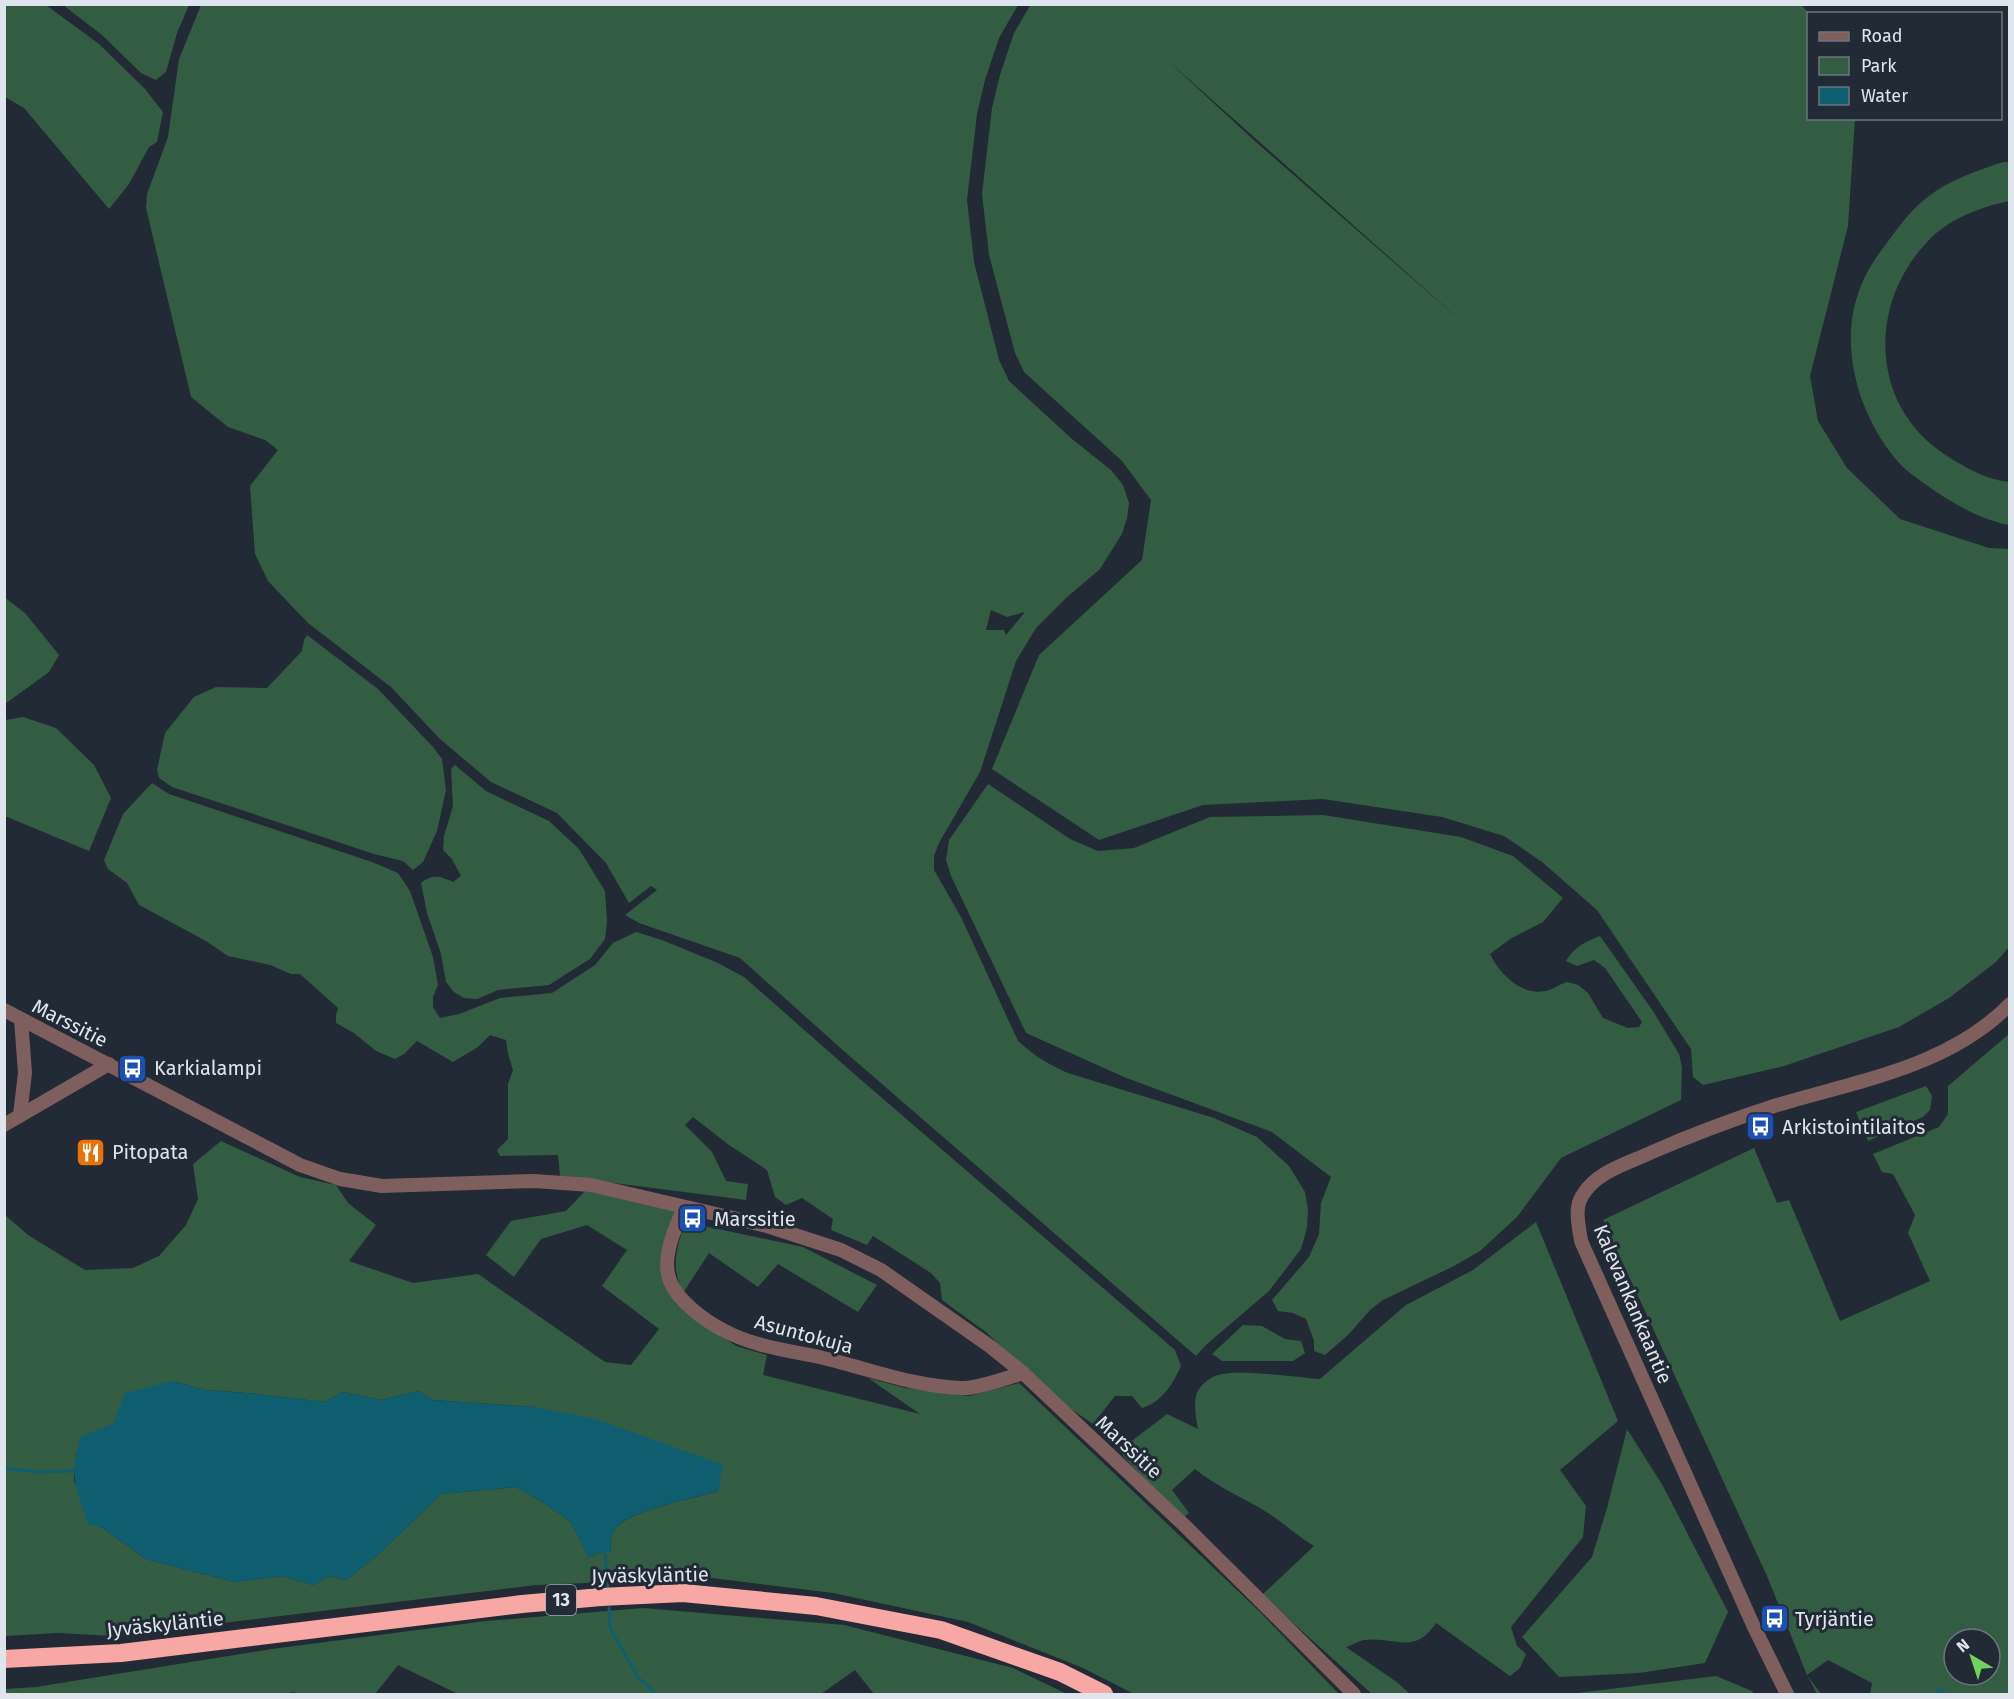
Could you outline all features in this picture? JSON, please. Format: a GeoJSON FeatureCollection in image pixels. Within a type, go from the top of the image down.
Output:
{"type":"FeatureCollection","features":[{"type":"Feature","properties":{"kind":"highway","name":"Jyväskyläntie"},"geometry":{"type":"LineString","coordinates":[[4,1659],[121,1653],[522,1604],[683,1593],[816,1606],[941,1630],[1060,1672],[1104,1695]]}},
{"type":"Feature","properties":{"kind":"street","name":"Kalevankankaantie"},"geometry":{"type":"LineString","coordinates":[[1787,1695],[1581,1240],[1577,1215],[1581,1197],[1595,1181],[1611,1170],[1685,1138],[1775,1106],[1907,1067],[1943,1052],[1982,1027],[2010,1004]]}},
{"type":"Feature","properties":{"kind":"street","name":"Marssitie"},"geometry":{"type":"LineString","coordinates":[[4,1010],[300,1165],[340,1179],[382,1186],[534,1181],[591,1185],[767,1226],[841,1250],[881,1270],[991,1347],[1023,1373],[1184,1525],[1354,1695]]}},
{"type":"Feature","properties":{"kind":"street"},"geometry":{"type":"LineString","coordinates":[[20,1115],[25,1073],[21,1019]]}},
{"type":"Feature","properties":{"kind":"street"},"geometry":{"type":"LineString","coordinates":[[4,1125],[109,1065]]}},
{"type":"Feature","properties":{"kind":"street","name":"Asuntokuja"},"geometry":{"type":"LineString","coordinates":[[684,1207],[674,1232],[667,1260],[670,1281],[678,1294],[700,1316],[724,1331],[765,1345],[905,1382],[964,1389],[1023,1373]]}},
{"type":"Feature","properties":{"kind":"green space"},"geometry":{"type":"Polygon","coordinates":[[[1031,4],[1801,5],[1808,12],[1807,120],[1855,120],[1848,226],[1810,376],[1818,421],[1847,468],[1900,519],[1989,548],[2009,549],[2010,946],[1996,962],[1949,998],[1899,1027],[1784,1066],[1703,1085],[1693,1077],[1691,1049],[1597,910],[1542,862],[1504,836],[1442,817],[1323,799],[1203,805],[1099,840],[992,769],[1039,655],[1142,560],[1151,500],[1122,461],[1024,372],[1015,353],[989,255],[982,194],[992,108],[1014,33],[1031,4]],[[1166,59],[1257,143],[1469,328],[1166,59]]]}},
{"type":"Feature","properties":{"kind":"green space"},"geometry":{"type":"Polygon","coordinates":[[[4,5],[46,5],[99,44],[145,89],[163,112],[157,142],[149,147],[129,184],[109,209],[24,108],[5,97],[4,5]]]}},
{"type":"Feature","properties":{"kind":"green space"},"geometry":{"type":"Polygon","coordinates":[[[63,5],[189,5],[177,33],[166,72],[156,80],[141,73],[102,35],[63,5]]]}},
{"type":"Feature","properties":{"kind":"green space"},"geometry":{"type":"Polygon","coordinates":[[[201,5],[1018,5],[999,38],[977,114],[967,200],[974,262],[999,360],[1009,381],[1072,439],[1111,470],[1123,485],[1129,503],[1122,534],[1100,569],[1036,628],[1016,661],[980,772],[939,843],[934,856],[934,870],[961,917],[1018,1041],[1054,1067],[1068,1073],[1214,1118],[1257,1137],[1289,1166],[1305,1192],[1308,1209],[1307,1228],[1301,1249],[1269,1291],[1196,1356],[740,958],[639,923],[625,915],[657,890],[651,886],[629,903],[606,863],[557,813],[491,782],[440,739],[391,687],[308,623],[268,581],[255,554],[250,486],[278,450],[265,440],[228,427],[191,397],[146,208],[147,194],[168,137],[179,59],[201,5]],[[991,610],[986,630],[1004,630],[1006,635],[1025,612],[1007,617],[991,610]]]}},
{"type":"Feature","properties":{"kind":"green space"},"geometry":{"type":"Polygon","coordinates":[[[2003,162],[2009,162],[2009,201],[1958,218],[1932,237],[1911,262],[1896,291],[1887,321],[1886,351],[1890,381],[1902,410],[1921,435],[1947,456],[1969,469],[1993,479],[2009,482],[2009,525],[1986,519],[1954,503],[1910,473],[1888,450],[1865,409],[1853,363],[1851,339],[1853,316],[1864,278],[1909,214],[1946,185],[2003,162]]]}},
{"type":"Feature","properties":{"kind":"green space"},"geometry":{"type":"Polygon","coordinates":[[[4,597],[25,613],[59,655],[49,672],[5,704],[4,597]]]}},
{"type":"Feature","properties":{"kind":"green space"},"geometry":{"type":"Polygon","coordinates":[[[307,635],[378,689],[442,759],[446,790],[437,831],[423,862],[413,870],[403,861],[374,854],[172,787],[159,778],[157,770],[165,733],[194,697],[216,687],[267,688],[302,651],[307,635]]]}},
{"type":"Feature","properties":{"kind":"green space"},"geometry":{"type":"Polygon","coordinates":[[[23,717],[56,728],[94,765],[111,798],[89,851],[5,816],[5,720],[23,717]]]}},
{"type":"Feature","properties":{"kind":"green space"},"geometry":{"type":"Polygon","coordinates":[[[455,765],[486,791],[549,821],[579,849],[605,891],[607,921],[605,939],[590,959],[549,985],[498,990],[477,999],[464,998],[454,992],[446,982],[441,954],[427,913],[421,883],[436,877],[453,882],[461,876],[452,859],[443,850],[444,836],[453,806],[451,769],[455,765]]]}},
{"type":"Feature","properties":{"kind":"green space"},"geometry":{"type":"Polygon","coordinates":[[[152,783],[169,794],[372,862],[398,873],[410,891],[433,957],[438,985],[433,997],[433,1007],[440,1018],[459,1014],[500,998],[552,993],[595,965],[613,943],[636,932],[718,963],[744,977],[1175,1350],[1181,1366],[1174,1379],[1161,1397],[1142,1408],[1132,1396],[1115,1396],[1093,1424],[1052,1396],[987,1333],[942,1300],[940,1283],[931,1273],[873,1236],[867,1245],[831,1230],[833,1219],[802,1198],[786,1205],[775,1197],[767,1170],[729,1145],[693,1117],[685,1125],[712,1152],[726,1181],[748,1184],[746,1200],[560,1176],[558,1155],[500,1156],[497,1150],[508,1139],[508,1084],[513,1070],[506,1040],[490,1035],[478,1047],[453,1062],[417,1041],[404,1054],[395,1059],[376,1051],[354,1033],[336,1023],[338,1008],[300,974],[291,974],[270,965],[228,956],[206,941],[139,905],[127,883],[108,869],[104,860],[123,814],[152,783]]]}},
{"type":"Feature","properties":{"kind":"green space"},"geometry":{"type":"Polygon","coordinates":[[[988,784],[1070,839],[1098,851],[1134,848],[1210,817],[1323,815],[1461,837],[1513,856],[1563,898],[1543,922],[1510,939],[1490,954],[1494,961],[1512,982],[1528,990],[1545,991],[1567,982],[1578,985],[1588,993],[1603,1018],[1628,1028],[1639,1027],[1642,1022],[1605,968],[1594,960],[1577,966],[1566,961],[1580,945],[1600,936],[1653,1011],[1679,1054],[1682,1067],[1681,1100],[1561,1158],[1517,1217],[1480,1251],[1383,1300],[1325,1355],[1314,1351],[1314,1341],[1306,1319],[1293,1313],[1278,1311],[1272,1300],[1309,1257],[1319,1234],[1321,1203],[1331,1177],[1272,1132],[1124,1077],[1026,1033],[951,876],[946,860],[949,840],[988,784]]]}},
{"type":"Feature","properties":{"kind":"green space"},"geometry":{"type":"Polygon","coordinates":[[[2009,1034],[2009,1694],[1870,1694],[1872,1683],[1828,1660],[1807,1675],[1767,1576],[1603,1220],[1754,1148],[1777,1203],[1789,1200],[1840,1321],[1930,1281],[1908,1233],[1915,1215],[1893,1174],[1882,1172],[1873,1154],[1939,1127],[1948,1114],[1948,1086],[2009,1034]]]}},
{"type":"Feature","properties":{"kind":"green space"},"geometry":{"type":"Polygon","coordinates":[[[1926,1086],[1932,1096],[1930,1110],[1923,1117],[1868,1141],[1856,1112],[1926,1086]]]}},
{"type":"Feature","properties":{"kind":"green space"},"geometry":{"type":"Polygon","coordinates":[[[221,1141],[300,1177],[336,1185],[348,1203],[376,1225],[349,1261],[413,1283],[478,1274],[605,1362],[631,1365],[659,1329],[602,1286],[627,1250],[587,1225],[541,1239],[514,1277],[486,1255],[511,1221],[566,1211],[586,1190],[677,1211],[661,1264],[699,1320],[736,1346],[767,1355],[763,1375],[920,1414],[868,1378],[905,1388],[969,1396],[1019,1383],[1258,1610],[1339,1694],[1134,1694],[1083,1668],[968,1622],[833,1593],[712,1578],[536,1585],[115,1636],[58,1633],[5,1636],[5,1215],[28,1235],[85,1270],[133,1268],[159,1256],[186,1225],[198,1199],[193,1164],[221,1141]],[[172,1381],[76,1454],[74,1481],[101,1527],[146,1559],[234,1582],[283,1576],[313,1585],[329,1576],[346,1580],[380,1553],[441,1494],[516,1487],[571,1522],[589,1557],[605,1551],[611,1552],[610,1542],[613,1531],[637,1514],[718,1491],[534,1407],[433,1400],[418,1391],[381,1400],[343,1392],[325,1402],[205,1390],[172,1381]]]}},
{"type":"Feature","properties":{"kind":"green space"},"geometry":{"type":"Polygon","coordinates":[[[685,1222],[803,1247],[877,1285],[858,1312],[778,1264],[758,1287],[709,1253],[683,1293],[677,1274],[676,1257],[685,1222]]]}},
{"type":"Feature","properties":{"kind":"green space"},"geometry":{"type":"Polygon","coordinates":[[[1536,1222],[1618,1421],[1560,1470],[1586,1506],[1583,1537],[1511,1627],[1517,1646],[1526,1654],[1520,1668],[1510,1676],[1436,1623],[1428,1633],[1412,1642],[1375,1639],[1360,1641],[1346,1647],[1410,1694],[1372,1694],[1262,1595],[1314,1546],[1268,1513],[1221,1487],[1195,1469],[1172,1490],[1189,1513],[1182,1519],[1123,1456],[1121,1445],[1133,1440],[1167,1414],[1198,1429],[1195,1406],[1197,1393],[1206,1382],[1218,1375],[1253,1373],[1320,1379],[1406,1305],[1473,1270],[1536,1222]]]}},
{"type":"Feature","properties":{"kind":"green space"},"geometry":{"type":"Polygon","coordinates":[[[1243,1325],[1262,1326],[1285,1339],[1301,1341],[1305,1353],[1293,1361],[1222,1361],[1212,1354],[1243,1325]]]}},
{"type":"Feature","properties":{"kind":"green space"},"geometry":{"type":"Polygon","coordinates":[[[1627,1429],[1663,1486],[1728,1612],[1705,1663],[1639,1673],[1559,1677],[1522,1637],[1592,1557],[1627,1429]]]}},
{"type":"Feature","properties":{"kind":"green space"},"geometry":{"type":"Polygon","coordinates":[[[643,1608],[844,1625],[1013,1668],[1067,1694],[874,1694],[855,1670],[821,1694],[458,1694],[398,1665],[375,1694],[296,1694],[295,1692],[282,1694],[5,1694],[5,1689],[36,1687],[272,1649],[486,1621],[643,1608]]]}},
{"type":"Feature","properties":{"kind":"green space"},"geometry":{"type":"Polygon","coordinates":[[[1807,1675],[1821,1694],[1817,1694],[1807,1675]]]}},
{"type":"Feature","properties":{"kind":"green space"},"geometry":{"type":"Polygon","coordinates":[[[1716,1676],[1752,1691],[1754,1694],[1569,1694],[1716,1676]]]}},
{"type":"Feature","properties":{"kind":"water"},"geometry":{"type":"Polygon","coordinates":[[[172,1381],[205,1390],[325,1402],[343,1392],[381,1400],[418,1391],[433,1400],[534,1407],[596,1419],[723,1465],[718,1491],[650,1510],[625,1520],[617,1526],[611,1539],[611,1553],[605,1551],[589,1557],[571,1522],[516,1487],[441,1494],[380,1553],[346,1580],[329,1576],[313,1585],[283,1576],[234,1582],[146,1559],[101,1527],[88,1524],[80,1500],[75,1481],[75,1462],[81,1436],[113,1424],[125,1393],[172,1381]]]}},
{"type":"Feature","properties":{"kind":"waterway"},"geometry":{"type":"LineString","coordinates":[[4,1468],[38,1472],[74,1471]]}},
{"type":"Feature","properties":{"kind":"waterway"},"geometry":{"type":"LineString","coordinates":[[605,1551],[608,1589]]}},
{"type":"Feature","properties":{"kind":"waterway"},"geometry":{"type":"LineString","coordinates":[[609,1608],[610,1628],[638,1677],[654,1694]]}},
{"type":"Feature","properties":{"kind":"waterway"},"geometry":{"type":"LineString","coordinates":[[1935,1694],[1939,1690],[1947,1694]]}},
{"type":"Feature","properties":{"kind":"place","name":"Karkialampi"},"geometry":{"type":"Point","coordinates":[133,1068]}},
{"type":"Feature","properties":{"kind":"place","name":"Arkistointilaitos"},"geometry":{"type":"Point","coordinates":[1761,1127]}},
{"type":"Feature","properties":{"kind":"place","name":"Pitopata"},"geometry":{"type":"Point","coordinates":[91,1152]}},
{"type":"Feature","properties":{"kind":"place","name":"Marssitie"},"geometry":{"type":"Point","coordinates":[693,1219]}},
{"type":"Feature","properties":{"kind":"place","name":"Tyrjäntie"},"geometry":{"type":"Point","coordinates":[1774,1619]}}]}
